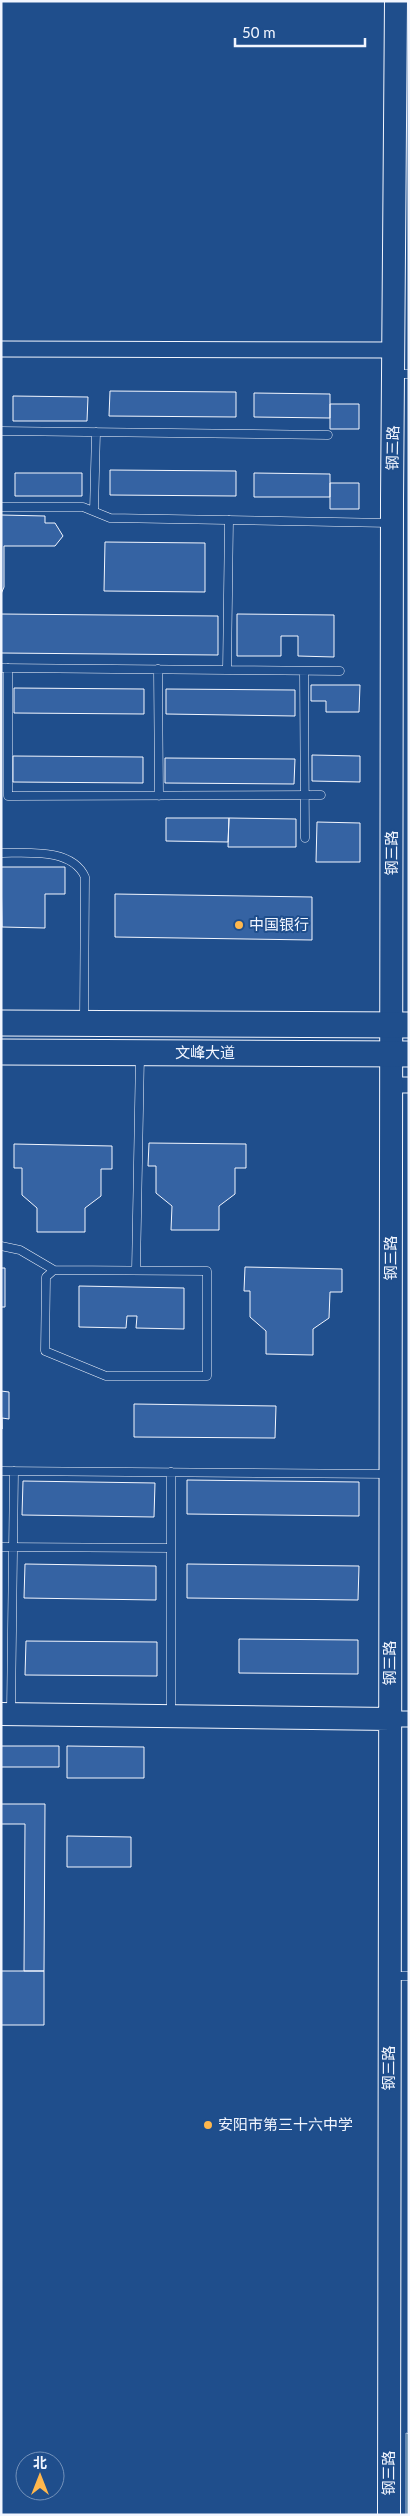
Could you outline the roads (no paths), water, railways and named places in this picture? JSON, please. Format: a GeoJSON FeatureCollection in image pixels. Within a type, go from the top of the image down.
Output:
{"type":"FeatureCollection","features":[{"type":"Feature","properties":{"kind":"main road","name":"文峰大道"},"geometry":{"type":"LineString","coordinates":[[1,1023],[400,1025]]}},
{"type":"Feature","properties":{"kind":"main road","name":"文峰大道"},"geometry":{"type":"LineString","coordinates":[[1,1052],[400,1054]]}},
{"type":"Feature","properties":{"kind":"street","name":"钢三路"},"geometry":{"type":"LineString","coordinates":[[389,2515],[399,1976],[399,1719],[390,1474],[400,1085],[392,523],[401,374],[394,350],[396,1]]}},
{"type":"Feature","properties":{"kind":"street"},"geometry":{"type":"LineString","coordinates":[[1,349],[394,350]]}},
{"type":"Feature","properties":{"kind":"street"},"geometry":{"type":"LineString","coordinates":[[6,1714],[399,1719]]}},
{"type":"Feature","properties":{"kind":"lane"},"geometry":{"type":"LineString","coordinates":[[1,431],[328,435]]}},
{"type":"Feature","properties":{"kind":"lane"},"geometry":{"type":"LineString","coordinates":[[94,512],[96,432]]}},
{"type":"Feature","properties":{"kind":"lane"},"geometry":{"type":"LineString","coordinates":[[1,507],[83,507],[110,518],[392,523]]}},
{"type":"Feature","properties":{"kind":"lane"},"geometry":{"type":"LineString","coordinates":[[227,670],[229,520]]}},
{"type":"Feature","properties":{"kind":"lane"},"geometry":{"type":"LineString","coordinates":[[321,795],[8,796],[5,668],[340,671]]}},
{"type":"Feature","properties":{"kind":"lane"},"geometry":{"type":"LineString","coordinates":[[158,669],[159,796]]}},
{"type":"Feature","properties":{"kind":"lane"},"geometry":{"type":"LineString","coordinates":[[304,670],[305,838]]}},
{"type":"Feature","properties":{"kind":"lane"},"geometry":{"type":"LineString","coordinates":[[1,853],[38,853],[68,859],[80,867],[85,877],[84,1023]]}},
{"type":"Feature","properties":{"kind":"lane"},"geometry":{"type":"LineString","coordinates":[[136,1270],[140,1053]]}},
{"type":"Feature","properties":{"kind":"lane"},"geometry":{"type":"LineString","coordinates":[[1,1246],[20,1250],[54,1270],[207,1271],[207,1376],[106,1376],[46,1351],[46,1277],[54,1270]]}},
{"type":"Feature","properties":{"kind":"lane"},"geometry":{"type":"LineString","coordinates":[[1,1471],[390,1474]]}},
{"type":"Feature","properties":{"kind":"lane"},"geometry":{"type":"LineString","coordinates":[[6,1714],[13,1547],[14,1471]]}},
{"type":"Feature","properties":{"kind":"lane"},"geometry":{"type":"LineString","coordinates":[[171,1472],[171,1716]]}},
{"type":"Feature","properties":{"kind":"lane"},"geometry":{"type":"LineString","coordinates":[[1,1547],[171,1548]]}},
{"type":"Feature","properties":{"kind":"place","name":"中国银行"},"geometry":{"type":"Point","coordinates":[239,925]}},
{"type":"Feature","properties":{"kind":"place","name":"安阳市第三十六中学"},"geometry":{"type":"Point","coordinates":[208,2125]}}]}
